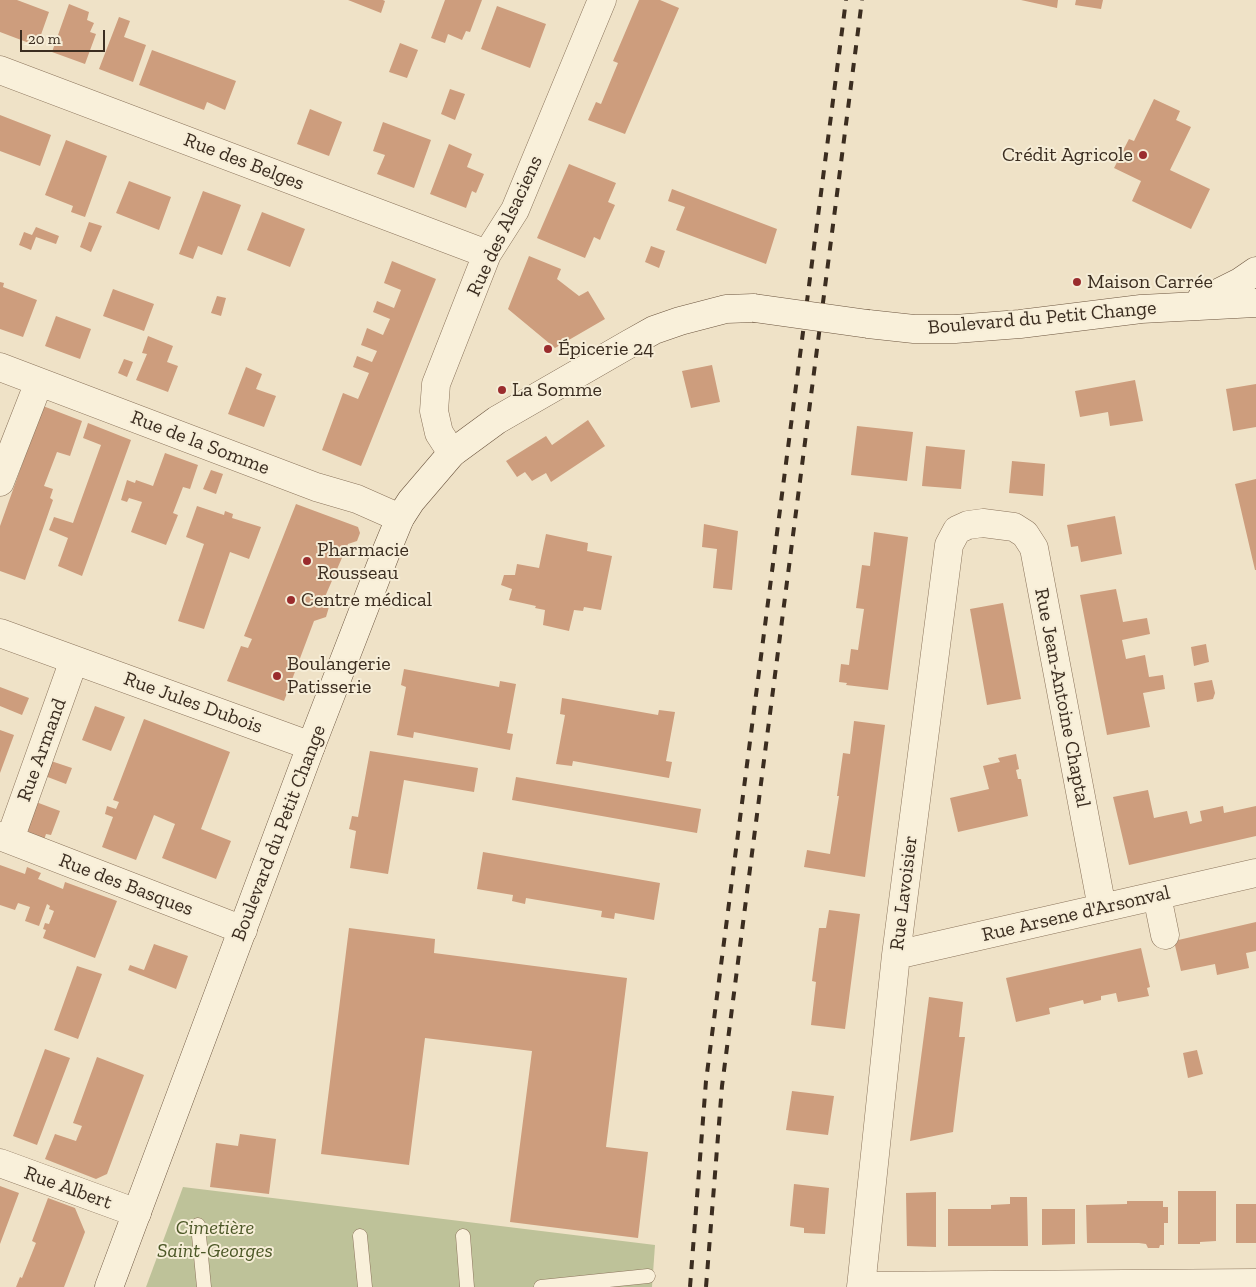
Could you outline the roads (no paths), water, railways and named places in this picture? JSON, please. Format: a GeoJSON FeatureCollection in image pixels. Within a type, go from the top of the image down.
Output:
{"type":"FeatureCollection","features":[{"type":"Feature","properties":{"kind":"street","name":"Rue des Alsaciens"},"geometry":{"type":"LineString","coordinates":[[452,453],[439,433],[434,410],[436,384],[487,254],[515,210],[600,1]]}},
{"type":"Feature","properties":{"kind":"street","name":"Rue des Belges"},"geometry":{"type":"LineString","coordinates":[[0,70],[487,254]]}},
{"type":"Feature","properties":{"kind":"street"},"geometry":{"type":"LineString","coordinates":[[1141,309],[1216,294],[1240,282],[1256,271]]}},
{"type":"Feature","properties":{"kind":"street","name":"Boulevard du Petit Change"},"geometry":{"type":"LineString","coordinates":[[109,1287],[311,746],[400,518],[410,501],[452,453],[497,420],[654,330],[726,309],[754,308],[914,329],[955,329],[1020,324],[1141,309],[1256,303]]}},
{"type":"Feature","properties":{"kind":"street","name":"Rue de la Somme"},"geometry":{"type":"LineString","coordinates":[[0,367],[316,487],[357,499],[400,518]]}},
{"type":"Feature","properties":{"kind":"street"},"geometry":{"type":"LineString","coordinates":[[0,482],[39,382]]}},
{"type":"Feature","properties":{"kind":"street","name":"Rue Jean-Antoine Chaptal"},"geometry":{"type":"LineString","coordinates":[[983,523],[1014,527],[1025,534],[1034,548],[1102,908]]}},
{"type":"Feature","properties":{"kind":"street","name":"Rue Lavoisier"},"geometry":{"type":"LineString","coordinates":[[861,1287],[896,955],[949,545],[956,530],[968,525],[983,523]]}},
{"type":"Feature","properties":{"kind":"street","name":"Rue Jules Dubois"},"geometry":{"type":"LineString","coordinates":[[0,633],[311,746]]}},
{"type":"Feature","properties":{"kind":"street","name":"Rue Armand"},"geometry":{"type":"LineString","coordinates":[[5,838],[74,660]]}},
{"type":"Feature","properties":{"kind":"street","name":"Rue des Basques"},"geometry":{"type":"LineString","coordinates":[[5,838],[243,930]]}},
{"type":"Feature","properties":{"kind":"street","name":"Rue Arsene d'Arsonval"},"geometry":{"type":"LineString","coordinates":[[896,955],[1256,874]]}},
{"type":"Feature","properties":{"kind":"street"},"geometry":{"type":"LineString","coordinates":[[1157,896],[1165,935]]}},
{"type":"Feature","properties":{"kind":"street","name":"Rue Albert"},"geometry":{"type":"LineString","coordinates":[[0,1163],[137,1213]]}},
{"type":"Feature","properties":{"kind":"street"},"geometry":{"type":"LineString","coordinates":[[861,1287],[1256,1283]]}},
{"type":"Feature","properties":{"kind":"lane"},"geometry":{"type":"LineString","coordinates":[[198,1225],[204,1287]]}},
{"type":"Feature","properties":{"kind":"lane"},"geometry":{"type":"LineString","coordinates":[[360,1236],[365,1287]]}},
{"type":"Feature","properties":{"kind":"lane"},"geometry":{"type":"LineString","coordinates":[[463,1236],[467,1287]]}},
{"type":"Feature","properties":{"kind":"lane"},"geometry":{"type":"LineString","coordinates":[[541,1287],[648,1276]]}},
{"type":"Feature","properties":{"kind":"railway"},"geometry":{"type":"LineString","coordinates":[[690,1287],[706,1081],[846,0]]}},
{"type":"Feature","properties":{"kind":"railway"},"geometry":{"type":"LineString","coordinates":[[706,1287],[722,1086],[862,0]]}},
{"type":"Feature","properties":{"kind":"place","name":"Crédit Agricole"},"geometry":{"type":"Point","coordinates":[1143,155]}},
{"type":"Feature","properties":{"kind":"place","name":"Maison Carrée"},"geometry":{"type":"Point","coordinates":[1077,282]}},
{"type":"Feature","properties":{"kind":"place","name":"Épicerie 24"},"geometry":{"type":"Point","coordinates":[548,349]}},
{"type":"Feature","properties":{"kind":"place","name":"La Somme"},"geometry":{"type":"Point","coordinates":[502,390]}},
{"type":"Feature","properties":{"kind":"place","name":"Pharmacie Rousseau"},"geometry":{"type":"Point","coordinates":[307,561]}},
{"type":"Feature","properties":{"kind":"place","name":"Centre médical"},"geometry":{"type":"Point","coordinates":[291,600]}},
{"type":"Feature","properties":{"kind":"place","name":"Boulangerie Patisserie"},"geometry":{"type":"Point","coordinates":[277,676]}},
{"type":"Feature","properties":{"kind":"park label","name":"Cimetière Saint-Georges"},"geometry":{"type":"Point","coordinates":[215,1240]}}]}
